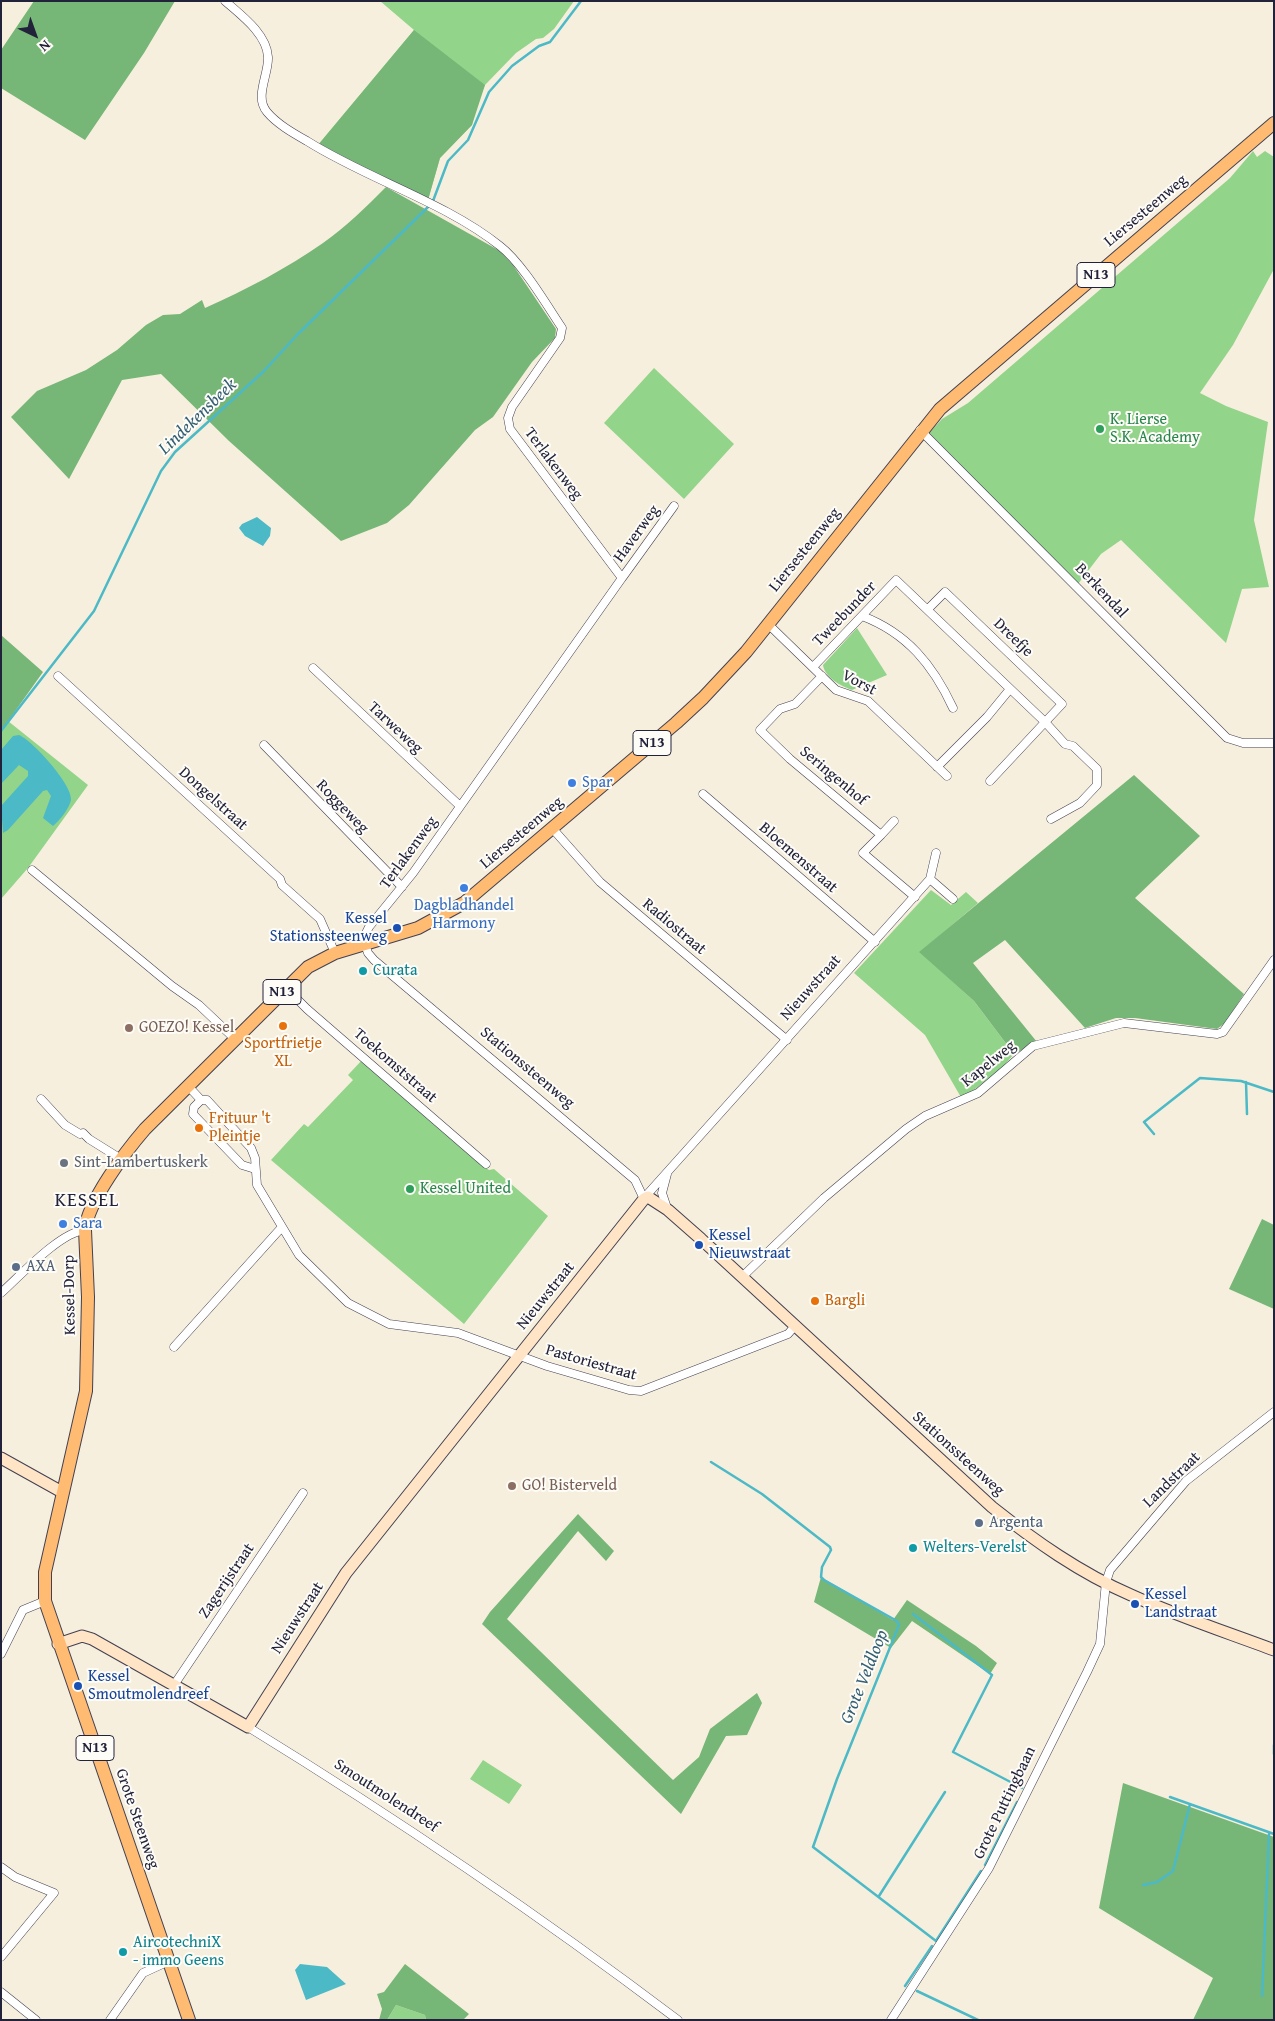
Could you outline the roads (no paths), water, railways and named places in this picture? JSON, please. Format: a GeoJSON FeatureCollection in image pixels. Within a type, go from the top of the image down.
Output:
{"type":"FeatureCollection","features":[{"type":"Feature","properties":{"kind":"main road","name":"Liersesteenweg"},"geometry":{"type":"LineString","coordinates":[[335,953],[365,946],[418,928],[447,914],[464,903],[704,698],[768,624],[920,430],[940,409],[1274,123]]}},
{"type":"Feature","properties":{"kind":"main road","name":"Kessel-Dorp"},"geometry":{"type":"LineString","coordinates":[[45,1601],[44,1572],[86,1391],[88,1297],[85,1230],[89,1213],[121,1159],[144,1129],[308,967],[335,953]]}},
{"type":"Feature","properties":{"kind":"main road","name":"Grote Steenweg"},"geometry":{"type":"LineString","coordinates":[[45,1601],[58,1644],[189,2020]]}},
{"type":"Feature","properties":{"kind":"street","name":"Terlakenweg"},"geometry":{"type":"LineString","coordinates":[[225,1],[263,40],[268,56],[262,88],[262,105],[266,112],[285,128],[321,150],[424,201],[484,234],[502,247],[544,301],[562,328],[560,338],[512,407],[508,418],[510,429],[622,578],[402,887],[365,933],[365,946]]}},
{"type":"Feature","properties":{"kind":"street","name":"Berkendal"},"geometry":{"type":"LineString","coordinates":[[920,430],[1227,738],[1243,743],[1274,743]]}},
{"type":"Feature","properties":{"kind":"street","name":"Haverweg"},"geometry":{"type":"LineString","coordinates":[[622,578],[674,506]]}},
{"type":"Feature","properties":{"kind":"street","name":"Tweebunder"},"geometry":{"type":"LineString","coordinates":[[813,667],[896,580],[928,609]]}},
{"type":"Feature","properties":{"kind":"street","name":"Dreefje"},"geometry":{"type":"LineString","coordinates":[[928,609],[945,592],[1062,704],[990,781]]}},
{"type":"Feature","properties":{"kind":"street"},"geometry":{"type":"LineString","coordinates":[[928,609],[1045,722],[1065,744],[1073,746],[1097,769],[1097,785],[1080,803],[1051,819]]}},
{"type":"Feature","properties":{"kind":"street"},"geometry":{"type":"LineString","coordinates":[[862,616],[882,624],[917,651],[942,685],[953,708]]}},
{"type":"Feature","properties":{"kind":"street","name":"Vorst"},"geometry":{"type":"LineString","coordinates":[[768,624],[836,690],[868,701],[947,776]]}},
{"type":"Feature","properties":{"kind":"street","name":"Tarweweg"},"geometry":{"type":"LineString","coordinates":[[313,668],[460,806]]}},
{"type":"Feature","properties":{"kind":"street","name":"Dongelstraat"},"geometry":{"type":"LineString","coordinates":[[58,676],[280,879],[282,884],[320,919],[335,953]]}},
{"type":"Feature","properties":{"kind":"street","name":"Seringenhof"},"geometry":{"type":"LineString","coordinates":[[822,676],[796,704],[780,710],[760,730],[790,759],[881,835]]}},
{"type":"Feature","properties":{"kind":"street"},"geometry":{"type":"LineString","coordinates":[[937,767],[987,717],[1010,688]]}},
{"type":"Feature","properties":{"kind":"street","name":"Roggeweg"},"geometry":{"type":"LineString","coordinates":[[264,744],[402,887]]}},
{"type":"Feature","properties":{"kind":"street","name":"Bloemenstraat"},"geometry":{"type":"LineString","coordinates":[[703,794],[875,942]]}},
{"type":"Feature","properties":{"kind":"street"},"geometry":{"type":"LineString","coordinates":[[894,821],[863,853],[915,896],[930,879],[936,853]]}},
{"type":"Feature","properties":{"kind":"street","name":"Radiostraat"},"geometry":{"type":"LineString","coordinates":[[552,828],[600,882],[787,1040]]}},
{"type":"Feature","properties":{"kind":"street"},"geometry":{"type":"LineString","coordinates":[[32,870],[178,991],[198,1004],[235,1039]]}},
{"type":"Feature","properties":{"kind":"street"},"geometry":{"type":"LineString","coordinates":[[930,879],[953,899]]}},
{"type":"Feature","properties":{"kind":"street","name":"Nieuwstraat"},"geometry":{"type":"LineString","coordinates":[[248,1727],[346,1573],[644,1199],[915,896]]}},
{"type":"Feature","properties":{"kind":"street","name":"Stationssteenweg"},"geometry":{"type":"LineString","coordinates":[[365,946],[374,960],[635,1180],[641,1188],[644,1199],[652,1197],[668,1210],[992,1507],[1053,1552],[1130,1595],[1274,1650]]}},
{"type":"Feature","properties":{"kind":"street","name":"Kapelweg"},"geometry":{"type":"LineString","coordinates":[[742,1277],[824,1198],[906,1129],[925,1116],[978,1093],[1034,1046],[1124,1022],[1217,1034],[1223,1032],[1274,960]]}},
{"type":"Feature","properties":{"kind":"street","name":"Toekomststraat"},"geometry":{"type":"LineString","coordinates":[[286,988],[486,1164]]}},
{"type":"Feature","properties":{"kind":"street"},"geometry":{"type":"LineString","coordinates":[[188,1086],[201,1100]]}},
{"type":"Feature","properties":{"kind":"street"},"geometry":{"type":"LineString","coordinates":[[41,1099],[64,1125],[80,1134],[83,1133],[89,1139],[121,1159]]}},
{"type":"Feature","properties":{"kind":"street"},"geometry":{"type":"LineString","coordinates":[[201,1100],[207,1100],[251,1148],[255,1158],[255,1169],[242,1165],[194,1114],[194,1107],[201,1100]]}},
{"type":"Feature","properties":{"kind":"street","name":"Pastoriestraat"},"geometry":{"type":"LineString","coordinates":[[255,1169],[257,1185],[306,1264],[348,1303],[391,1325],[438,1328],[458,1333],[519,1356],[594,1380],[640,1391],[788,1334],[794,1327]]}},
{"type":"Feature","properties":{"kind":"street"},"geometry":{"type":"LineString","coordinates":[[668,1171],[662,1193],[668,1210]]}},
{"type":"Feature","properties":{"kind":"street"},"geometry":{"type":"LineString","coordinates":[[174,1347],[282,1227]]}},
{"type":"Feature","properties":{"kind":"street"},"geometry":{"type":"LineString","coordinates":[[1,1293],[58,1243],[76,1231],[85,1230]]}},
{"type":"Feature","properties":{"kind":"street","name":"Landstraat"},"geometry":{"type":"LineString","coordinates":[[1106,1582],[1110,1570],[1118,1559],[1172,1495],[1201,1468],[1274,1412]]}},
{"type":"Feature","properties":{"kind":"street"},"geometry":{"type":"LineString","coordinates":[[1,1458],[62,1492]]}},
{"type":"Feature","properties":{"kind":"street","name":"Zagerijstraat"},"geometry":{"type":"LineString","coordinates":[[174,1685],[303,1493]]}},
{"type":"Feature","properties":{"kind":"street","name":"Grote Puttingbaan"},"geometry":{"type":"LineString","coordinates":[[891,2020],[989,1868],[1087,1672],[1100,1644],[1103,1629],[1106,1582]]}},
{"type":"Feature","properties":{"kind":"street"},"geometry":{"type":"LineString","coordinates":[[1,1654],[24,1610],[45,1601]]}},
{"type":"Feature","properties":{"kind":"street","name":"Smoutmolendreef"},"geometry":{"type":"LineString","coordinates":[[58,1644],[82,1636],[92,1638],[248,1727],[458,1862],[613,1971],[678,2020]]}},
{"type":"Feature","properties":{"kind":"street"},"geometry":{"type":"LineString","coordinates":[[1,1866],[15,1877],[54,1893],[1,1957]]}},
{"type":"Feature","properties":{"kind":"street"},"geometry":{"type":"LineString","coordinates":[[110,2020],[143,1973],[169,1962]]}},
{"type":"Feature","properties":{"kind":"street"},"geometry":{"type":"LineString","coordinates":[[1,1992],[36,2020]]}},
{"type":"Feature","properties":{"kind":"water"},"geometry":{"type":"Polygon","coordinates":[[[257,517],[271,528],[270,536],[263,546],[245,536],[239,528],[242,524],[257,517]]]}},
{"type":"Feature","properties":{"kind":"water"},"geometry":{"type":"Polygon","coordinates":[[[19,735],[33,745],[59,774],[66,784],[71,800],[64,814],[53,826],[43,818],[51,796],[47,790],[43,791],[8,830],[3,833],[1,806],[28,776],[28,771],[19,765],[1,784],[1,750],[13,736],[19,735]]]}},
{"type":"Feature","properties":{"kind":"water"},"geometry":{"type":"Polygon","coordinates":[[[300,1964],[327,1967],[346,1984],[306,2000],[295,1970],[300,1964]]]}},
{"type":"Feature","properties":{"kind":"waterway","name":"Lindekensbeek"},"geometry":{"type":"LineString","coordinates":[[433,201],[448,161],[468,140],[489,92],[512,66],[539,46],[550,42],[581,1]]}},
{"type":"Feature","properties":{"kind":"waterway","name":"Lindekensbeek"},"geometry":{"type":"LineString","coordinates":[[1,731],[94,611],[161,471],[175,452],[264,371],[297,335],[428,207]]}},
{"type":"Feature","properties":{"kind":"waterway"},"geometry":{"type":"LineString","coordinates":[[1154,1134],[1144,1122],[1200,1078],[1241,1081],[1274,1092]]}},
{"type":"Feature","properties":{"kind":"waterway"},"geometry":{"type":"LineString","coordinates":[[1246,1082],[1247,1114]]}},
{"type":"Feature","properties":{"kind":"waterway","name":"Grote Veldloop"},"geometry":{"type":"LineString","coordinates":[[711,1462],[762,1494],[830,1547],[831,1550],[822,1567],[821,1577],[824,1580],[897,1621],[899,1625],[837,1779],[813,1847],[936,1941],[981,1871]]}},
{"type":"Feature","properties":{"kind":"waterway"},"geometry":{"type":"LineString","coordinates":[[913,1614],[992,1675],[953,1752],[1022,1788]]}},
{"type":"Feature","properties":{"kind":"waterway"},"geometry":{"type":"LineString","coordinates":[[1274,1745],[1274,1754]]}},
{"type":"Feature","properties":{"kind":"waterway"},"geometry":{"type":"LineString","coordinates":[[879,1896],[945,1792]]}},
{"type":"Feature","properties":{"kind":"waterway"},"geometry":{"type":"LineString","coordinates":[[1170,1797],[1274,1834]]}},
{"type":"Feature","properties":{"kind":"waterway"},"geometry":{"type":"LineString","coordinates":[[985,1865],[1017,1802]]}},
{"type":"Feature","properties":{"kind":"waterway"},"geometry":{"type":"LineString","coordinates":[[1143,1885],[1157,1882],[1173,1871],[1190,1804]]}},
{"type":"Feature","properties":{"kind":"waterway"},"geometry":{"type":"LineString","coordinates":[[1262,1996],[1269,1834]]}},
{"type":"Feature","properties":{"kind":"waterway","name":"Grote Veldloop"},"geometry":{"type":"LineString","coordinates":[[905,1986],[932,1946]]}},
{"type":"Feature","properties":{"kind":"waterway","name":"Grote Veldloop"},"geometry":{"type":"LineString","coordinates":[[917,1991],[978,2020]]}},
{"type":"Feature","properties":{"kind":"place","name":"K. Lierse S.K. Academy"},"geometry":{"type":"Point","coordinates":[1100,429]}},
{"type":"Feature","properties":{"kind":"place","name":"Spar"},"geometry":{"type":"Point","coordinates":[572,783]}},
{"type":"Feature","properties":{"kind":"place","name":"Dagbladhandel Harmony"},"geometry":{"type":"Point","coordinates":[464,888]}},
{"type":"Feature","properties":{"kind":"place","name":"Kessel Stationssteenweg"},"geometry":{"type":"Point","coordinates":[397,928]}},
{"type":"Feature","properties":{"kind":"place","name":"Curata"},"geometry":{"type":"Point","coordinates":[363,971]}},
{"type":"Feature","properties":{"kind":"place","name":"Sportfrietje XL"},"geometry":{"type":"Point","coordinates":[283,1026]}},
{"type":"Feature","properties":{"kind":"place","name":"GOEZO! Kessel"},"geometry":{"type":"Point","coordinates":[129,1028]}},
{"type":"Feature","properties":{"kind":"place","name":"Frituur 't Pleintje"},"geometry":{"type":"Point","coordinates":[199,1128]}},
{"type":"Feature","properties":{"kind":"place","name":"Sint-Lambertuskerk"},"geometry":{"type":"Point","coordinates":[64,1163]}},
{"type":"Feature","properties":{"kind":"place","name":"Kessel United"},"geometry":{"type":"Point","coordinates":[410,1189]}},
{"type":"Feature","properties":{"kind":"place","name":"Sara"},"geometry":{"type":"Point","coordinates":[63,1224]}},
{"type":"Feature","properties":{"kind":"place","name":"Kessel Nieuwstraat"},"geometry":{"type":"Point","coordinates":[699,1245]}},
{"type":"Feature","properties":{"kind":"place","name":"AXA"},"geometry":{"type":"Point","coordinates":[16,1267]}},
{"type":"Feature","properties":{"kind":"place","name":"Bargli"},"geometry":{"type":"Point","coordinates":[815,1301]}},
{"type":"Feature","properties":{"kind":"place","name":"GO! Bisterveld"},"geometry":{"type":"Point","coordinates":[512,1486]}},
{"type":"Feature","properties":{"kind":"place","name":"Argenta"},"geometry":{"type":"Point","coordinates":[979,1523]}},
{"type":"Feature","properties":{"kind":"place","name":"Welters-Verelst"},"geometry":{"type":"Point","coordinates":[913,1548]}},
{"type":"Feature","properties":{"kind":"place","name":"Kessel Landstraat"},"geometry":{"type":"Point","coordinates":[1135,1604]}},
{"type":"Feature","properties":{"kind":"place","name":"Kessel Smoutmolendreef"},"geometry":{"type":"Point","coordinates":[78,1686]}},
{"type":"Feature","properties":{"kind":"place","name":"AircotechniX - immo Geens"},"geometry":{"type":"Point","coordinates":[123,1952]}},
{"type":"Feature","properties":{"kind":"district","name":"KESSEL"},"geometry":{"type":"Point","coordinates":[87,1201]}}]}
